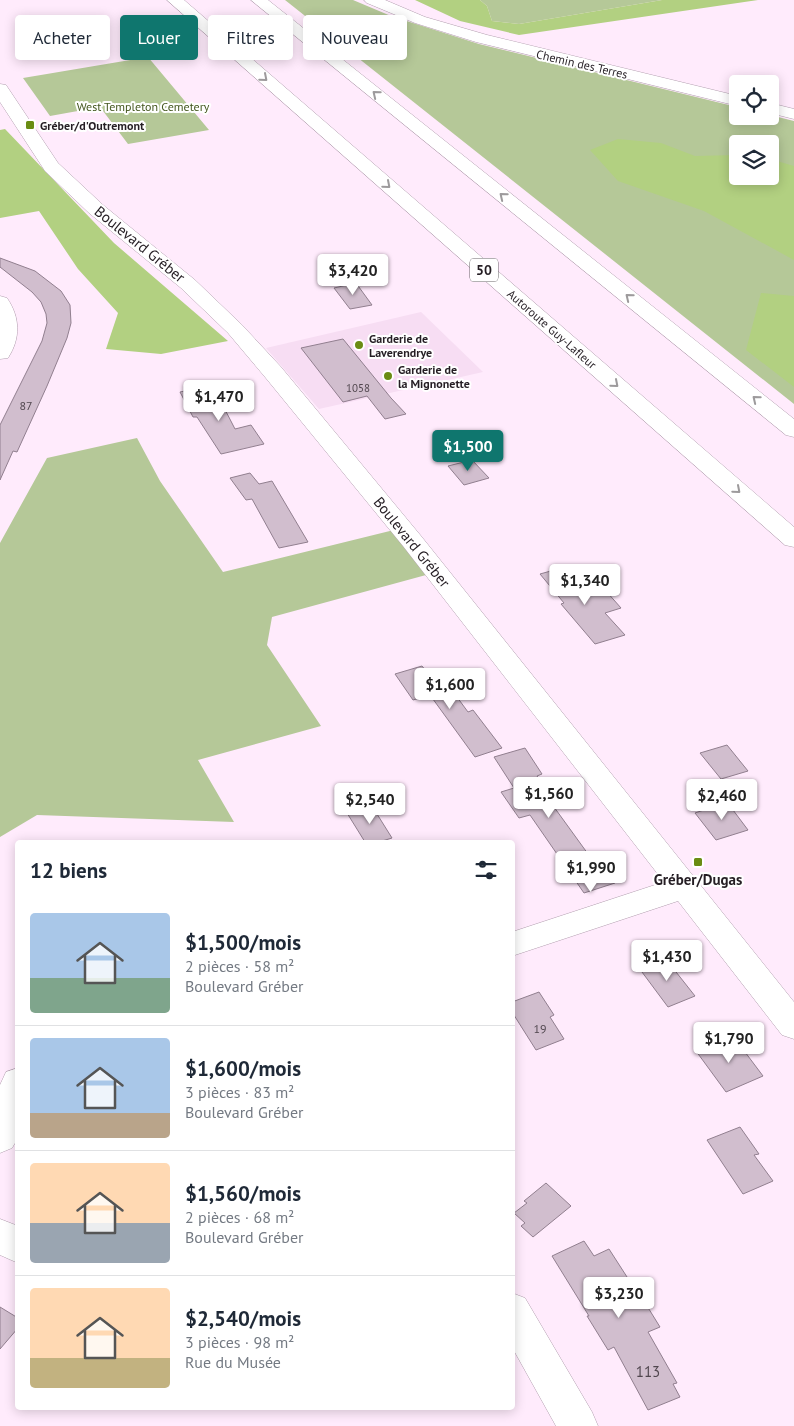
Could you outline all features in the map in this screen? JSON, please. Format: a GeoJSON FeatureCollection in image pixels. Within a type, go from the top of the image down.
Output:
{"type":"FeatureCollection","features":[{"type":"Feature","properties":{"kind":"main road","name":"Autoroute Guy-Lafleur"},"geometry":{"type":"LineString","coordinates":[[174,0],[794,540]]}},
{"type":"Feature","properties":{"kind":"main road"},"geometry":{"type":"LineString","coordinates":[[259,0],[794,430]]}},
{"type":"Feature","properties":{"kind":"main road","name":"Chemin des Terres"},"geometry":{"type":"LineString","coordinates":[[372,0],[420,20],[482,39],[729,98]]}},
{"type":"Feature","properties":{"kind":"main road","name":"Boulevard Gréber"},"geometry":{"type":"LineString","coordinates":[[1,92],[51,167],[96,209],[188,284],[251,347],[412,541],[794,1026]]}},
{"type":"Feature","properties":{"kind":"main road"},"geometry":{"type":"LineString","coordinates":[[779,110],[794,114]]}},
{"type":"Feature","properties":{"kind":"main road"},"geometry":{"type":"LineString","coordinates":[[0,302],[7,317],[8,327],[6,341],[0,353]]}},
{"type":"Feature","properties":{"kind":"main road"},"geometry":{"type":"LineString","coordinates":[[515,943],[684,887]]}},
{"type":"Feature","properties":{"kind":"main road"},"geometry":{"type":"LineString","coordinates":[[0,1138],[15,1091]]}},
{"type":"Feature","properties":{"kind":"main road"},"geometry":{"type":"LineString","coordinates":[[0,1235],[15,1245]]}},
{"type":"Feature","properties":{"kind":"main road"},"geometry":{"type":"LineString","coordinates":[[515,1315],[578,1426]]}},
{"type":"Feature","properties":{"kind":"shaded area"},"geometry":{"type":"Polygon","coordinates":[[[421,312],[483,372],[319,409],[266,348],[421,312]]]}},
{"type":"Feature","properties":{"kind":"green space"},"geometry":{"type":"Polygon","coordinates":[[[285,0],[353,0],[389,15],[304,15],[285,0]]]}},
{"type":"Feature","properties":{"kind":"green space"},"geometry":{"type":"Polygon","coordinates":[[[415,0],[480,0],[487,6],[492,21],[519,24],[662,0],[758,0],[519,35],[460,21],[415,0]]]}},
{"type":"Feature","properties":{"kind":"green space"},"geometry":{"type":"Polygon","coordinates":[[[480,0],[662,0],[519,24],[492,21],[487,6],[480,0]]]}},
{"type":"Feature","properties":{"kind":"green space"},"geometry":{"type":"Polygon","coordinates":[[[407,21],[479,44],[729,105],[729,125],[779,125],[779,117],[794,121],[794,404],[361,60],[407,60],[407,21]]]}},
{"type":"Feature","properties":{"kind":"green space","name":"West Templeton Cemetery"},"geometry":{"type":"Polygon","coordinates":[[[130,60],[151,60],[209,130],[128,144],[100,107],[50,116],[23,78],[130,60]]]}},
{"type":"Feature","properties":{"kind":"green space"},"geometry":{"type":"Polygon","coordinates":[[[5,129],[114,243],[228,341],[161,354],[106,349],[118,313],[78,269],[39,211],[0,218],[0,130],[5,129]]]}},
{"type":"Feature","properties":{"kind":"green space"},"geometry":{"type":"Polygon","coordinates":[[[618,139],[661,143],[695,156],[729,155],[729,185],[779,185],[779,162],[794,166],[794,260],[704,211],[618,181],[590,150],[618,139]]]}},
{"type":"Feature","properties":{"kind":"green space"},"geometry":{"type":"Polygon","coordinates":[[[761,293],[794,296],[794,387],[746,350],[761,293]]]}},
{"type":"Feature","properties":{"kind":"green space"},"geometry":{"type":"Polygon","coordinates":[[[137,438],[160,481],[223,572],[402,528],[437,572],[272,617],[267,645],[321,726],[198,760],[234,822],[37,815],[0,837],[0,543],[47,458],[137,438]]]}},
{"type":"Feature","properties":{"kind":"building"},"geometry":{"type":"Polygon","coordinates":[[[0,258],[35,271],[61,291],[70,305],[71,323],[67,338],[47,386],[17,452],[13,451],[0,480],[0,425],[42,341],[47,323],[46,314],[41,302],[32,292],[0,267],[0,258]]]}},
{"type":"Feature","properties":{"kind":"building"},"geometry":{"type":"Polygon","coordinates":[[[356,283],[372,305],[350,309],[334,288],[356,283]]]}},
{"type":"Feature","properties":{"kind":"building"},"geometry":{"type":"Polygon","coordinates":[[[343,339],[406,414],[385,419],[367,396],[343,402],[301,348],[343,339]]]}},
{"type":"Feature","properties":{"kind":"building"},"geometry":{"type":"Polygon","coordinates":[[[208,386],[214,397],[218,396],[235,429],[251,425],[264,444],[221,454],[197,417],[193,417],[180,392],[208,386]]]}},
{"type":"Feature","properties":{"kind":"building"},"geometry":{"type":"Polygon","coordinates":[[[472,460],[489,478],[464,485],[448,466],[472,460]]]}},
{"type":"Feature","properties":{"kind":"building"},"geometry":{"type":"Polygon","coordinates":[[[250,473],[259,484],[272,481],[308,542],[279,548],[252,499],[246,500],[230,478],[250,473]]]}},
{"type":"Feature","properties":{"kind":"building"},"geometry":{"type":"Polygon","coordinates":[[[565,567],[589,596],[606,591],[621,608],[605,613],[625,635],[595,644],[561,604],[564,603],[540,574],[565,567]]]}},
{"type":"Feature","properties":{"kind":"building"},"geometry":{"type":"Polygon","coordinates":[[[422,666],[434,681],[443,678],[468,712],[473,710],[502,748],[475,757],[430,695],[413,700],[395,674],[422,666]]]}},
{"type":"Feature","properties":{"kind":"building"},"geometry":{"type":"Polygon","coordinates":[[[727,745],[748,771],[721,779],[700,753],[727,745]]]}},
{"type":"Feature","properties":{"kind":"building"},"geometry":{"type":"Polygon","coordinates":[[[525,748],[542,774],[537,776],[558,806],[554,807],[596,865],[601,863],[615,883],[584,893],[530,815],[519,818],[501,792],[514,788],[494,757],[525,748]]]}},
{"type":"Feature","properties":{"kind":"building"},"geometry":{"type":"Polygon","coordinates":[[[727,802],[748,830],[716,840],[695,813],[727,802]]]}},
{"type":"Feature","properties":{"kind":"building"},"geometry":{"type":"Polygon","coordinates":[[[372,806],[392,838],[386,840],[364,840],[347,813],[372,806]]]}},
{"type":"Feature","properties":{"kind":"building"},"geometry":{"type":"Polygon","coordinates":[[[665,958],[695,996],[668,1007],[639,968],[665,958]]]}},
{"type":"Feature","properties":{"kind":"building"},"geometry":{"type":"Polygon","coordinates":[[[539,992],[554,1015],[550,1017],[564,1039],[536,1050],[515,1017],[515,1001],[539,992]]]}},
{"type":"Feature","properties":{"kind":"building"},"geometry":{"type":"Polygon","coordinates":[[[733,1036],[763,1076],[726,1092],[696,1051],[733,1036]]]}},
{"type":"Feature","properties":{"kind":"building"},"geometry":{"type":"Polygon","coordinates":[[[740,1127],[759,1154],[754,1155],[773,1181],[743,1194],[707,1140],[740,1127]]]}},
{"type":"Feature","properties":{"kind":"building"},"geometry":{"type":"Polygon","coordinates":[[[546,1183],[571,1206],[533,1237],[521,1226],[525,1223],[515,1214],[527,1203],[524,1201],[546,1183]]]}},
{"type":"Feature","properties":{"kind":"building"},"geometry":{"type":"Polygon","coordinates":[[[584,1241],[594,1256],[609,1249],[660,1327],[648,1332],[677,1383],[673,1384],[680,1397],[648,1410],[614,1347],[608,1350],[587,1316],[589,1316],[552,1256],[584,1241]]]}},
{"type":"Feature","properties":{"kind":"building"},"geometry":{"type":"Polygon","coordinates":[[[0,1307],[15,1316],[15,1332],[0,1349],[0,1307]]]}},
{"type":"Feature","properties":{"kind":"place","name":"Gréber/d'Outremont"},"geometry":{"type":"Point","coordinates":[30,125]}},
{"type":"Feature","properties":{"kind":"place","name":"Garderie de Laverendrye"},"geometry":{"type":"Point","coordinates":[359,345]}},
{"type":"Feature","properties":{"kind":"place","name":"Garderie de la Mignonette"},"geometry":{"type":"Point","coordinates":[388,376]}},
{"type":"Feature","properties":{"kind":"place","name":"Gréber/Dugas"},"geometry":{"type":"Point","coordinates":[698,862]}}]}
